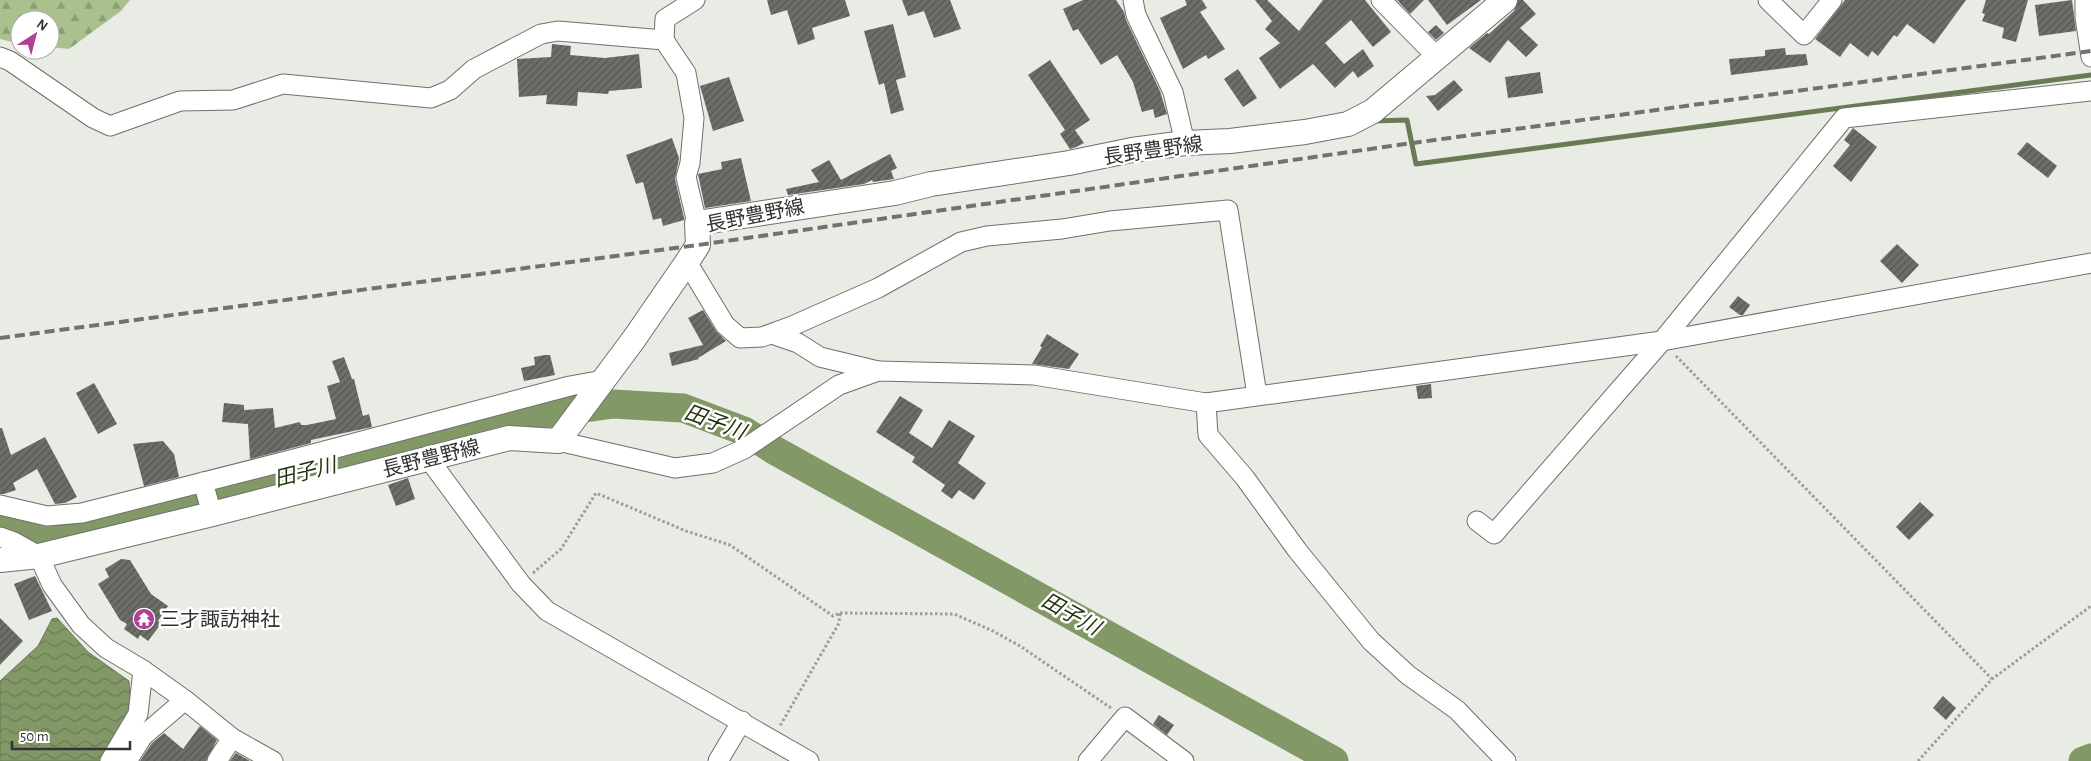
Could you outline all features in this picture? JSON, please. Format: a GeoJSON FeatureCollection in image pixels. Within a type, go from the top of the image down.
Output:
{"type":"FeatureCollection","features":[{"type":"Feature","properties":{"kind":"main road","name":"長野豊野線"},"geometry":{"type":"LineString","coordinates":[[7,545],[39,556],[509,438],[558,442],[688,262],[698,245],[697,223],[895,193],[931,184],[1184,143],[1305,132],[1348,124],[1373,112],[1505,0]]}},
{"type":"Feature","properties":{"kind":"street"},"geometry":{"type":"LineString","coordinates":[[694,0],[665,19],[664,40],[686,73],[694,118],[690,163],[686,177],[697,223]]}},
{"type":"Feature","properties":{"kind":"street"},"geometry":{"type":"LineString","coordinates":[[1133,0],[1136,15],[1174,92],[1184,143]]}},
{"type":"Feature","properties":{"kind":"street"},"geometry":{"type":"LineString","coordinates":[[1381,0],[1437,57]]}},
{"type":"Feature","properties":{"kind":"street"},"geometry":{"type":"LineString","coordinates":[[1768,0],[1804,35],[1832,0]]}},
{"type":"Feature","properties":{"kind":"street"},"geometry":{"type":"LineString","coordinates":[[2085,0],[2085,17],[2091,57]]}},
{"type":"Feature","properties":{"kind":"street"},"geometry":{"type":"LineString","coordinates":[[0,57],[10,61],[93,118],[110,126],[180,101],[233,100],[283,84],[431,98],[450,90],[474,69],[541,34],[558,32],[664,40]]}},
{"type":"Feature","properties":{"kind":"street"},"geometry":{"type":"LineString","coordinates":[[1477,521],[1494,534],[1662,341],[1844,118],[2091,91]]}},
{"type":"Feature","properties":{"kind":"street"},"geometry":{"type":"LineString","coordinates":[[688,262],[725,325],[740,338],[762,337],[878,288],[960,242],[987,236],[1062,229],[1110,221],[1228,210],[1257,395]]}},
{"type":"Feature","properties":{"kind":"street"},"geometry":{"type":"LineString","coordinates":[[772,334],[798,343],[820,357],[878,371],[1034,375],[1206,403],[1662,341],[2091,263]]}},
{"type":"Feature","properties":{"kind":"street"},"geometry":{"type":"LineString","coordinates":[[558,442],[675,468],[713,462],[744,449],[839,385],[878,371]]}},
{"type":"Feature","properties":{"kind":"street"},"geometry":{"type":"LineString","coordinates":[[0,505],[22,512],[48,516],[82,513],[204,485],[570,386],[600,384]]}},
{"type":"Feature","properties":{"kind":"street"},"geometry":{"type":"LineString","coordinates":[[1206,403],[1208,435],[1245,478],[1297,550],[1371,641],[1408,675],[1457,710],[1506,761]]}},
{"type":"Feature","properties":{"kind":"street"},"geometry":{"type":"LineString","coordinates":[[428,458],[521,584],[547,611],[809,761]]}},
{"type":"Feature","properties":{"kind":"street"},"geometry":{"type":"LineString","coordinates":[[204,485],[211,512]]}},
{"type":"Feature","properties":{"kind":"street"},"geometry":{"type":"LineString","coordinates":[[7,545],[22,512]]}},
{"type":"Feature","properties":{"kind":"street"},"geometry":{"type":"LineString","coordinates":[[39,556],[52,585],[81,625],[106,648],[143,670],[185,700],[232,738],[273,761]]}},
{"type":"Feature","properties":{"kind":"street"},"geometry":{"type":"LineString","coordinates":[[110,761],[138,714],[143,670]]}},
{"type":"Feature","properties":{"kind":"street"},"geometry":{"type":"LineString","coordinates":[[127,761],[143,736],[185,700]]}},
{"type":"Feature","properties":{"kind":"street"},"geometry":{"type":"LineString","coordinates":[[1088,761],[1124,717],[1184,761]]}},
{"type":"Feature","properties":{"kind":"street"},"geometry":{"type":"LineString","coordinates":[[718,761],[742,721]]}},
{"type":"Feature","properties":{"kind":"street"},"geometry":{"type":"LineString","coordinates":[[217,761],[232,738]]}},
{"type":"Feature","properties":{"kind":"path"},"geometry":{"type":"LineString","coordinates":[[1662,341],[1992,679]]}},
{"type":"Feature","properties":{"kind":"path"},"geometry":{"type":"LineString","coordinates":[[521,584],[561,549],[596,492],[686,532],[730,545],[833,616],[840,613],[954,614],[991,630],[1020,646],[1124,717]]}},
{"type":"Feature","properties":{"kind":"path"},"geometry":{"type":"LineString","coordinates":[[1918,761],[1992,679],[2091,606]]}},
{"type":"Feature","properties":{"kind":"path"},"geometry":{"type":"LineString","coordinates":[[772,740],[839,623],[840,613]]}},
{"type":"Feature","properties":{"kind":"green space"},"geometry":{"type":"Polygon","coordinates":[[[0,0],[130,0],[121,11],[69,49],[60,48],[60,10],[10,10],[10,42],[0,39],[0,0]]]}},
{"type":"Feature","properties":{"kind":"water"},"geometry":{"type":"Polygon","coordinates":[[[57,618],[88,652],[129,681],[129,724],[103,761],[0,761],[0,681],[38,646],[52,619],[57,618]]]}},
{"type":"Feature","properties":{"kind":"building"},"geometry":{"type":"Polygon","coordinates":[[[767,0],[845,0],[850,16],[812,28],[815,39],[798,45],[787,10],[771,15],[767,0]]]}},
{"type":"Feature","properties":{"kind":"building"},"geometry":{"type":"Polygon","coordinates":[[[902,0],[950,0],[961,29],[934,38],[924,11],[908,16],[902,0]]]}},
{"type":"Feature","properties":{"kind":"building"},"geometry":{"type":"Polygon","coordinates":[[[1083,0],[1116,0],[1124,12],[1160,91],[1167,114],[1155,118],[1153,109],[1142,112],[1133,82],[1117,55],[1101,65],[1078,29],[1073,31],[1063,9],[1083,0]]]}},
{"type":"Feature","properties":{"kind":"building"},"geometry":{"type":"Polygon","coordinates":[[[1185,0],[1202,0],[1207,8],[1200,12],[1225,49],[1208,59],[1206,55],[1183,69],[1160,18],[1187,5],[1185,0]]]}},
{"type":"Feature","properties":{"kind":"building"},"geometry":{"type":"Polygon","coordinates":[[[1255,0],[1267,0],[1299,31],[1323,0],[1365,0],[1391,32],[1373,47],[1351,20],[1325,43],[1344,64],[1363,49],[1374,66],[1358,78],[1353,71],[1335,88],[1313,64],[1280,89],[1259,58],[1280,43],[1265,29],[1272,21],[1255,0]]]}},
{"type":"Feature","properties":{"kind":"building"},"geometry":{"type":"Polygon","coordinates":[[[1397,0],[1424,0],[1410,14],[1397,0]]]}},
{"type":"Feature","properties":{"kind":"building"},"geometry":{"type":"Polygon","coordinates":[[[1428,0],[1481,0],[1447,25],[1428,0]]]}},
{"type":"Feature","properties":{"kind":"building"},"geometry":{"type":"Polygon","coordinates":[[[1518,0],[1523,0],[1536,14],[1520,28],[1538,45],[1526,57],[1508,40],[1490,63],[1469,48],[1487,33],[1489,34],[1514,11],[1518,0]]]}},
{"type":"Feature","properties":{"kind":"building"},"geometry":{"type":"Polygon","coordinates":[[[1845,0],[1966,0],[1934,44],[1907,24],[1897,37],[1894,35],[1878,56],[1872,51],[1868,57],[1850,43],[1840,57],[1815,39],[1845,0]]]}},
{"type":"Feature","properties":{"kind":"building"},"geometry":{"type":"Polygon","coordinates":[[[1986,0],[2028,0],[2016,42],[2002,38],[2004,28],[1982,21],[1985,14],[1982,13],[1986,0]]]}},
{"type":"Feature","properties":{"kind":"building"},"geometry":{"type":"Polygon","coordinates":[[[2072,0],[2076,31],[2039,36],[2035,5],[2072,0]]]}},
{"type":"Feature","properties":{"kind":"building"},"geometry":{"type":"Polygon","coordinates":[[[893,24],[906,77],[896,80],[904,110],[891,114],[884,83],[879,85],[864,31],[893,24]]]}},
{"type":"Feature","properties":{"kind":"building"},"geometry":{"type":"Polygon","coordinates":[[[1436,25],[1444,33],[1436,40],[1428,32],[1436,25]]]}},
{"type":"Feature","properties":{"kind":"building"},"geometry":{"type":"Polygon","coordinates":[[[552,44],[571,46],[570,55],[605,58],[639,54],[642,88],[609,91],[608,94],[578,92],[577,106],[546,104],[547,95],[519,97],[517,59],[551,57],[552,44]]]}},
{"type":"Feature","properties":{"kind":"building"},"geometry":{"type":"Polygon","coordinates":[[[1785,48],[1786,55],[1806,54],[1808,65],[1731,75],[1729,59],[1765,56],[1765,50],[1785,48]]]}},
{"type":"Feature","properties":{"kind":"building"},"geometry":{"type":"Polygon","coordinates":[[[1050,60],[1090,120],[1075,130],[1084,143],[1070,149],[1060,134],[1065,130],[1028,75],[1050,60]]]}},
{"type":"Feature","properties":{"kind":"building"},"geometry":{"type":"Polygon","coordinates":[[[1238,69],[1257,98],[1243,107],[1224,79],[1238,69]]]}},
{"type":"Feature","properties":{"kind":"building"},"geometry":{"type":"Polygon","coordinates":[[[1540,72],[1543,93],[1508,98],[1505,77],[1540,72]]]}},
{"type":"Feature","properties":{"kind":"building"},"geometry":{"type":"Polygon","coordinates":[[[729,77],[744,121],[713,131],[700,86],[729,77]]]}},
{"type":"Feature","properties":{"kind":"building"},"geometry":{"type":"Polygon","coordinates":[[[1454,80],[1463,90],[1438,111],[1426,96],[1435,95],[1454,80]]]}},
{"type":"Feature","properties":{"kind":"building"},"geometry":{"type":"Polygon","coordinates":[[[1853,128],[1877,147],[1851,182],[1833,166],[1850,145],[1844,140],[1853,128]]]}},
{"type":"Feature","properties":{"kind":"building"},"geometry":{"type":"Polygon","coordinates":[[[672,138],[679,158],[675,179],[684,220],[663,226],[661,218],[653,220],[643,182],[636,184],[626,155],[672,138]]]}},
{"type":"Feature","properties":{"kind":"building"},"geometry":{"type":"Polygon","coordinates":[[[2027,142],[2057,166],[2048,178],[2017,154],[2027,142]]]}},
{"type":"Feature","properties":{"kind":"building"},"geometry":{"type":"Polygon","coordinates":[[[890,154],[897,168],[891,171],[894,179],[873,182],[872,180],[864,184],[788,195],[786,189],[819,182],[811,170],[829,160],[841,180],[890,154]]]}},
{"type":"Feature","properties":{"kind":"building"},"geometry":{"type":"Polygon","coordinates":[[[741,158],[751,201],[705,208],[698,174],[722,169],[721,162],[741,158]]]}},
{"type":"Feature","properties":{"kind":"building"},"geometry":{"type":"Polygon","coordinates":[[[1897,244],[1919,265],[1902,283],[1880,261],[1897,244]]]}},
{"type":"Feature","properties":{"kind":"building"},"geometry":{"type":"Polygon","coordinates":[[[1738,296],[1750,305],[1743,315],[1729,307],[1738,296]]]}},
{"type":"Feature","properties":{"kind":"building"},"geometry":{"type":"Polygon","coordinates":[[[703,310],[716,331],[726,341],[699,359],[672,366],[669,353],[703,345],[688,318],[703,310]]]}},
{"type":"Feature","properties":{"kind":"building"},"geometry":{"type":"Polygon","coordinates":[[[1047,334],[1079,354],[1069,369],[1032,364],[1047,334]]]}},
{"type":"Feature","properties":{"kind":"building"},"geometry":{"type":"Polygon","coordinates":[[[550,355],[555,375],[524,381],[521,368],[535,365],[534,357],[550,355]]]}},
{"type":"Feature","properties":{"kind":"building"},"geometry":{"type":"Polygon","coordinates":[[[344,357],[352,379],[354,379],[363,416],[369,414],[372,427],[311,440],[311,443],[250,459],[248,424],[222,422],[224,403],[244,405],[244,410],[273,408],[275,428],[300,422],[301,425],[307,425],[336,419],[327,386],[340,382],[332,361],[344,357]]]}},
{"type":"Feature","properties":{"kind":"building"},"geometry":{"type":"Polygon","coordinates":[[[94,383],[117,424],[98,434],[76,393],[94,383]]]}},
{"type":"Feature","properties":{"kind":"building"},"geometry":{"type":"Polygon","coordinates":[[[1431,384],[1432,398],[1418,399],[1416,386],[1431,384]]]}},
{"type":"Feature","properties":{"kind":"building"},"geometry":{"type":"Polygon","coordinates":[[[900,396],[923,410],[909,433],[932,448],[949,420],[975,436],[958,463],[986,483],[974,500],[959,490],[952,499],[941,491],[945,485],[912,462],[915,457],[876,432],[900,396]]]}},
{"type":"Feature","properties":{"kind":"building"},"geometry":{"type":"Polygon","coordinates":[[[0,428],[2,428],[11,455],[45,437],[77,497],[65,503],[55,504],[37,469],[13,483],[16,490],[0,494],[0,428]]]}},
{"type":"Feature","properties":{"kind":"building"},"geometry":{"type":"Polygon","coordinates":[[[163,441],[174,454],[179,477],[144,486],[133,444],[163,441]]]}},
{"type":"Feature","properties":{"kind":"building"},"geometry":{"type":"Polygon","coordinates":[[[408,478],[415,499],[396,506],[388,485],[408,478]]]}},
{"type":"Feature","properties":{"kind":"building"},"geometry":{"type":"Polygon","coordinates":[[[1920,502],[1934,515],[1909,540],[1896,527],[1920,502]]]}},
{"type":"Feature","properties":{"kind":"building"},"geometry":{"type":"Polygon","coordinates":[[[121,559],[130,560],[151,594],[168,606],[158,621],[161,624],[148,641],[140,635],[138,639],[124,629],[127,624],[120,620],[98,584],[109,577],[105,569],[121,559]]]}},
{"type":"Feature","properties":{"kind":"building"},"geometry":{"type":"Polygon","coordinates":[[[35,576],[52,611],[29,620],[14,584],[35,576]]]}},
{"type":"Feature","properties":{"kind":"building"},"geometry":{"type":"Polygon","coordinates":[[[0,618],[23,641],[0,665],[0,618]]]}},
{"type":"Feature","properties":{"kind":"building"},"geometry":{"type":"Polygon","coordinates":[[[1943,696],[1956,708],[1946,720],[1933,708],[1943,696]]]}},
{"type":"Feature","properties":{"kind":"building"},"geometry":{"type":"Polygon","coordinates":[[[1159,715],[1174,725],[1167,735],[1153,724],[1159,715]]]}},
{"type":"Feature","properties":{"kind":"building"},"geometry":{"type":"Polygon","coordinates":[[[200,726],[217,740],[206,761],[140,761],[152,743],[164,733],[183,749],[200,726]]]}},
{"type":"Feature","properties":{"kind":"building"},"geometry":{"type":"Polygon","coordinates":[[[236,753],[250,761],[230,761],[236,753]]]}},
{"type":"Feature","properties":{"kind":"waterway"},"geometry":{"type":"LineString","coordinates":[[1373,121],[1407,120],[1416,164],[2091,75]]}},
{"type":"Feature","properties":{"kind":"waterway","name":"田子川"},"geometry":{"type":"LineString","coordinates":[[0,521],[71,538],[124,525],[207,496],[550,413],[613,404],[683,408],[744,431],[774,450],[1334,761]]}},
{"type":"Feature","properties":{"kind":"waterway","name":"田子川"},"geometry":{"type":"LineString","coordinates":[[2083,761],[2091,758]]}},
{"type":"Feature","properties":{"kind":"railway"},"geometry":{"type":"LineString","coordinates":[[0,338],[698,245],[1398,145],[2091,51]]}},
{"type":"Feature","properties":{"kind":"place","name":"三才諏訪神社"},"geometry":{"type":"Point","coordinates":[144,619]}}]}
